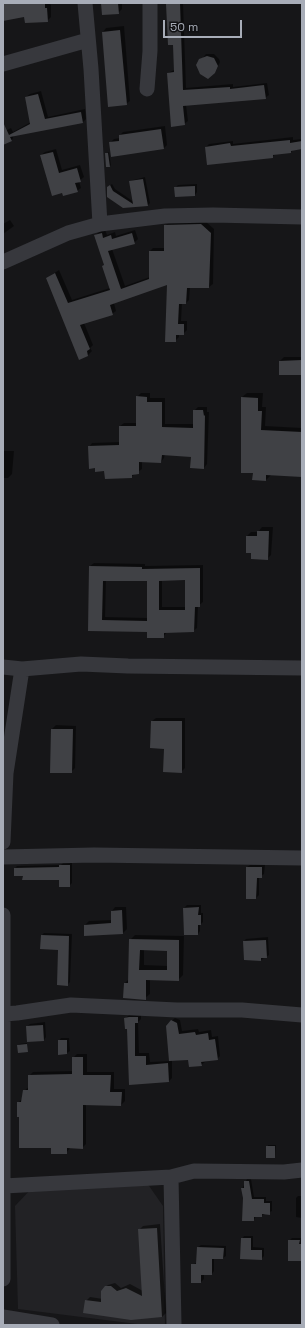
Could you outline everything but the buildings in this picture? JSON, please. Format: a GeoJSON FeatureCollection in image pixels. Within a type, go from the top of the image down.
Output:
{"type":"FeatureCollection","features":[{"type":"Feature","properties":{"kind":"street"},"geometry":{"type":"LineString","coordinates":[[85,3],[100,224]]}},
{"type":"Feature","properties":{"kind":"street"},"geometry":{"type":"LineString","coordinates":[[147,89],[150,51],[150,3]]}},
{"type":"Feature","properties":{"kind":"street"},"geometry":{"type":"LineString","coordinates":[[3,64],[88,40]]}},
{"type":"Feature","properties":{"kind":"street"},"geometry":{"type":"LineString","coordinates":[[3,262],[68,232],[100,224],[165,216],[213,215],[302,217]]}},
{"type":"Feature","properties":{"kind":"street"},"geometry":{"type":"LineString","coordinates":[[3,667],[22,669],[81,664],[302,668]]}},
{"type":"Feature","properties":{"kind":"street"},"geometry":{"type":"LineString","coordinates":[[3,842],[6,773],[22,669]]}},
{"type":"Feature","properties":{"kind":"street"},"geometry":{"type":"LineString","coordinates":[[3,857],[94,855],[302,858]]}},
{"type":"Feature","properties":{"kind":"street"},"geometry":{"type":"LineString","coordinates":[[3,915],[3,1279]]}},
{"type":"Feature","properties":{"kind":"street"},"geometry":{"type":"LineString","coordinates":[[4,1014],[71,1005],[176,1010],[242,1010],[302,1015]]}},
{"type":"Feature","properties":{"kind":"street"},"geometry":{"type":"LineString","coordinates":[[4,1186],[171,1177],[194,1171],[284,1172],[302,1170]]}},
{"type":"Feature","properties":{"kind":"street"},"geometry":{"type":"LineString","coordinates":[[171,1177],[174,1325]]}},
{"type":"Feature","properties":{"kind":"street"},"geometry":{"type":"LineString","coordinates":[[3,1317],[52,1325]]}},
{"type":"Feature","properties":{"kind":"shaded area"},"geometry":{"type":"Polygon","coordinates":[[[147,1183],[163,1206],[165,1325],[145,1325],[18,1309],[15,1206],[32,1188],[147,1183]]]}}]}
